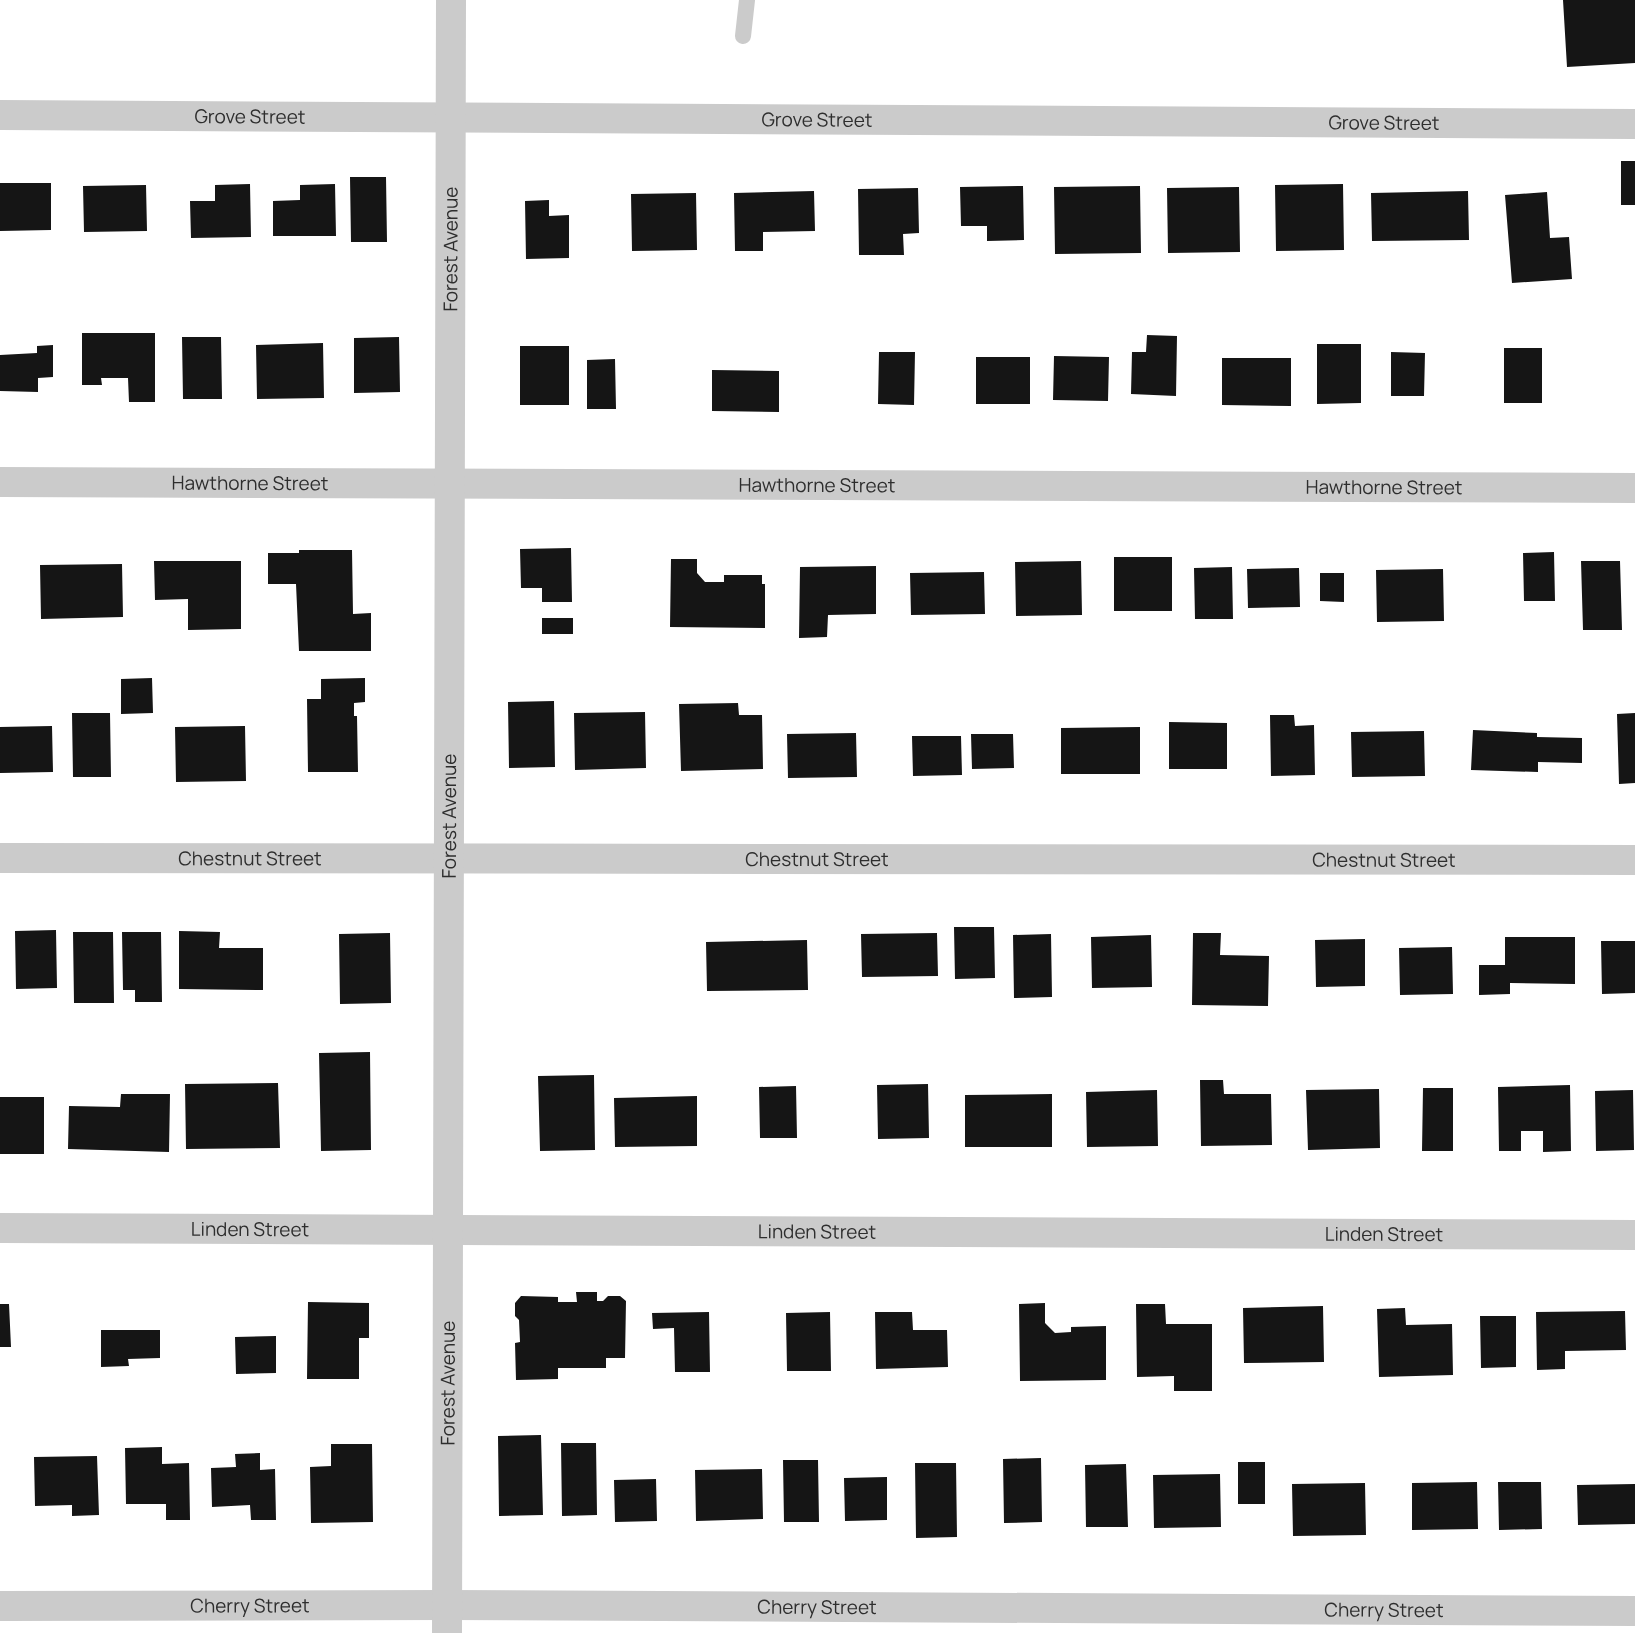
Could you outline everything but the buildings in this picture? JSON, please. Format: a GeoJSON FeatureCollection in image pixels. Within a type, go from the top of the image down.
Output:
{"type":"FeatureCollection","features":[{"type":"Feature","properties":{"kind":"street","name":"Forest Avenue"},"geometry":{"type":"LineString","coordinates":[[447,1619],[451,0]]}},
{"type":"Feature","properties":{"kind":"street","name":"Grove Street"},"geometry":{"type":"LineString","coordinates":[[0,115],[1635,124]]}},
{"type":"Feature","properties":{"kind":"street","name":"Hawthorne Street"},"geometry":{"type":"LineString","coordinates":[[0,482],[1635,488]]}},
{"type":"Feature","properties":{"kind":"street","name":"Chestnut Street"},"geometry":{"type":"LineString","coordinates":[[0,858],[1635,860]]}},
{"type":"Feature","properties":{"kind":"street","name":"Linden Street"},"geometry":{"type":"LineString","coordinates":[[0,1228],[1635,1235]]}},
{"type":"Feature","properties":{"kind":"street","name":"Cherry Street"},"geometry":{"type":"LineString","coordinates":[[0,1606],[447,1619],[1635,1611]]}},
{"type":"Feature","properties":{"kind":"lane"},"geometry":{"type":"LineString","coordinates":[[743,36],[747,0]]}}]}
